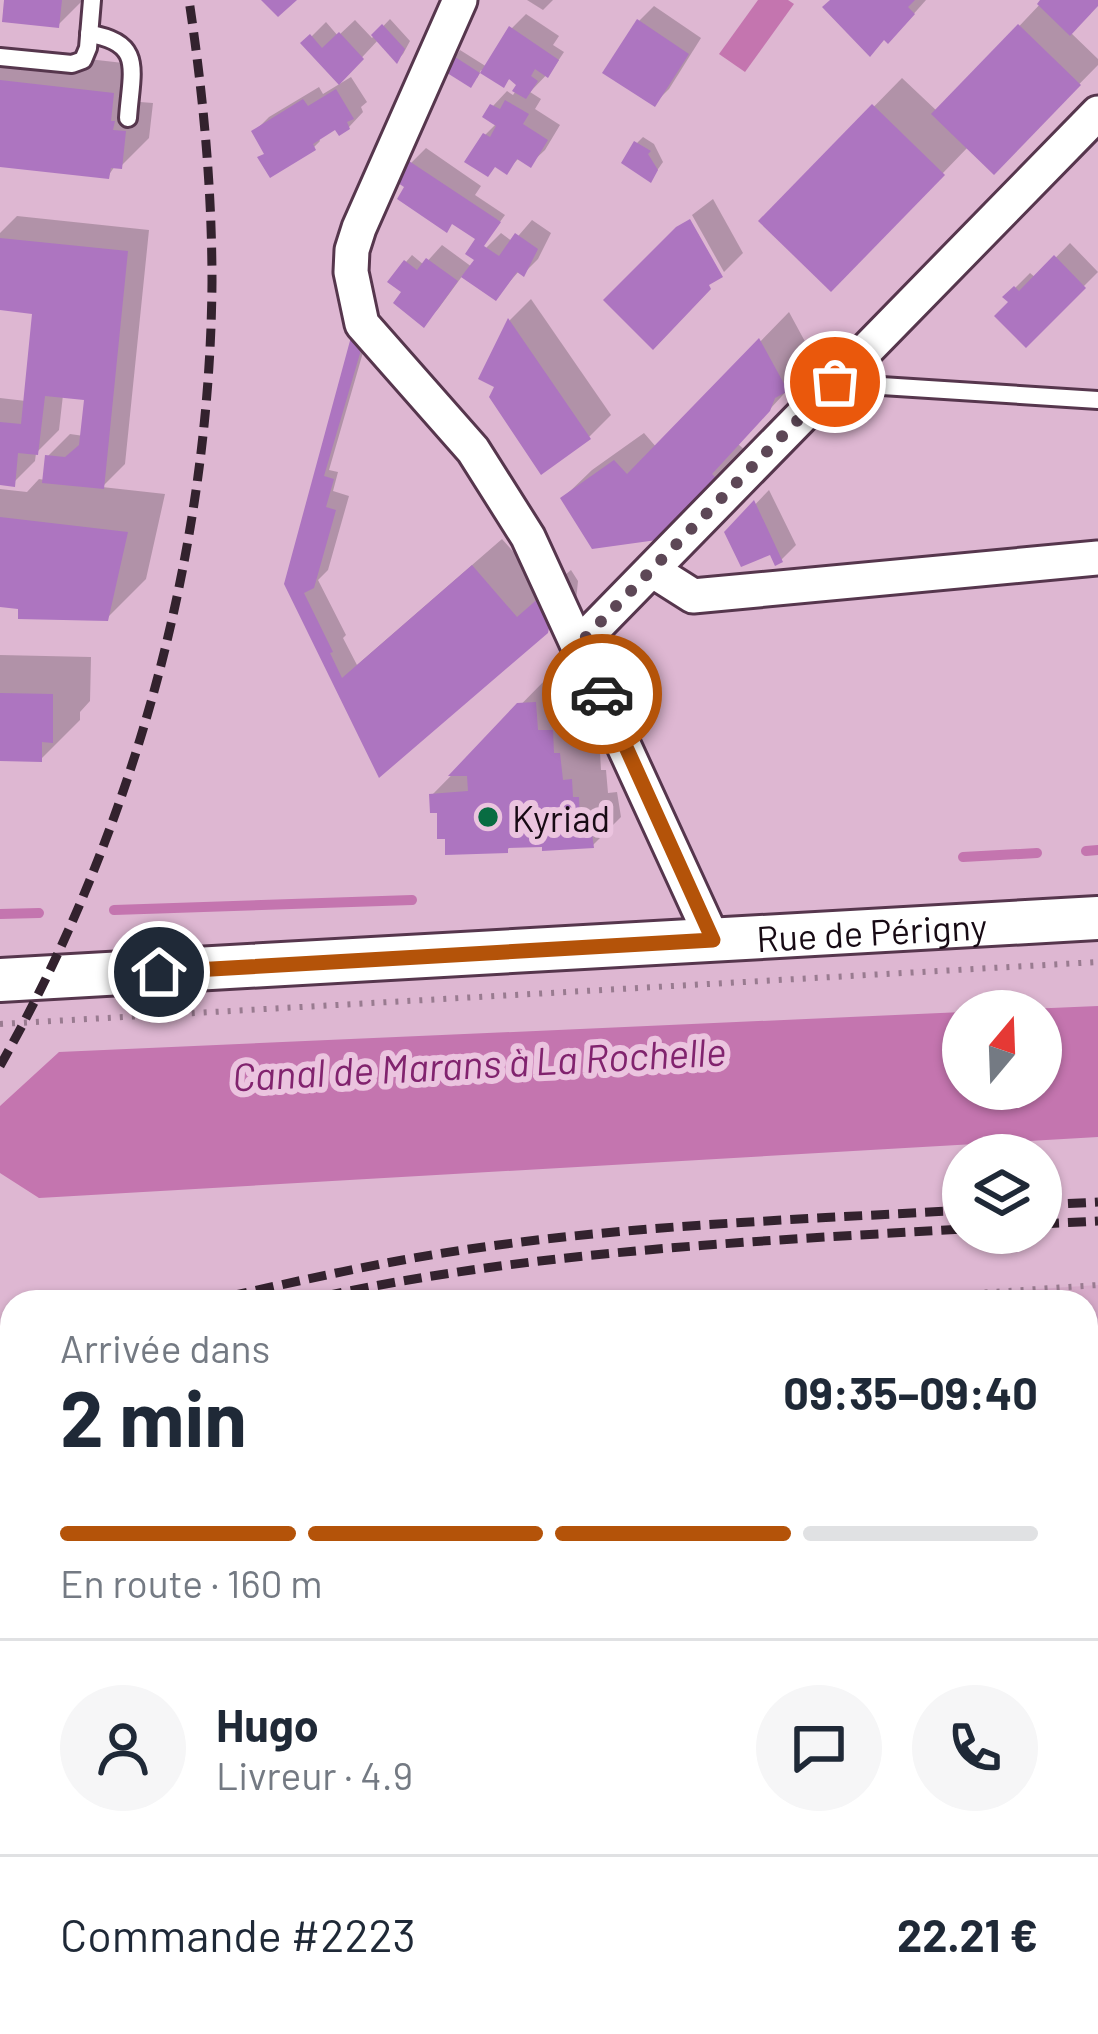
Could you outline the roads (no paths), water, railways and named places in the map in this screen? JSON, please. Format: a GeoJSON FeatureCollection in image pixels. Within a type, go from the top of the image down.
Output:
{"type":"FeatureCollection","features":[{"type":"Feature","properties":{"kind":"street"},"geometry":{"type":"LineString","coordinates":[[460,0],[352,250],[351,272],[362,324],[473,450],[528,537],[713,940]]}},
{"type":"Feature","properties":{"kind":"street"},"geometry":{"type":"LineString","coordinates":[[579,644],[1098,112]]}},
{"type":"Feature","properties":{"kind":"street"},"geometry":{"type":"LineString","coordinates":[[652,570],[693,596],[1098,558]]}},
{"type":"Feature","properties":{"kind":"street","name":"Rue de Périgny"},"geometry":{"type":"LineString","coordinates":[[0,980],[1098,918]]}},
{"type":"Feature","properties":{"kind":"lane"},"geometry":{"type":"LineString","coordinates":[[0,57],[72,64],[83,60],[92,0]]}},
{"type":"Feature","properties":{"kind":"lane"},"geometry":{"type":"LineString","coordinates":[[89,34],[116,40],[129,55],[128,118]]}},
{"type":"Feature","properties":{"kind":"lane"},"geometry":{"type":"LineString","coordinates":[[835,382],[1098,400]]}},
{"type":"Feature","properties":{"kind":"water"},"geometry":{"type":"Polygon","coordinates":[[[758,0],[794,4],[745,72],[719,54],[758,0]]]}},
{"type":"Feature","properties":{"kind":"water","name":"Canal de Marans à La Rochelle"},"geometry":{"type":"Polygon","coordinates":[[[1098,1006],[1098,1137],[942,1134],[942,1146],[39,1198],[0,1173],[0,1106],[59,1052],[942,1013],[942,1110],[1062,1110],[1062,1008],[1098,1006]]]}},
{"type":"Feature","properties":{"kind":"waterway"},"geometry":{"type":"LineString","coordinates":[[1086,851],[1098,850]]}},
{"type":"Feature","properties":{"kind":"waterway"},"geometry":{"type":"LineString","coordinates":[[963,857],[1037,853]]}},
{"type":"Feature","properties":{"kind":"waterway"},"geometry":{"type":"LineString","coordinates":[[114,910],[412,900]]}},
{"type":"Feature","properties":{"kind":"waterway"},"geometry":{"type":"LineString","coordinates":[[0,914],[39,913]]}},
{"type":"Feature","properties":{"kind":"railway"},"geometry":{"type":"LineString","coordinates":[[0,1066],[89,882],[125,786],[179,587],[208,384],[212,282],[206,140],[189,0]]}},
{"type":"Feature","properties":{"kind":"railway"},"geometry":{"type":"LineString","coordinates":[[1062,1204],[1098,1202]]}},
{"type":"Feature","properties":{"kind":"railway"},"geometry":{"type":"LineString","coordinates":[[260,1290],[397,1261],[525,1242],[712,1224],[942,1211]]}},
{"type":"Feature","properties":{"kind":"railway"},"geometry":{"type":"LineString","coordinates":[[1062,1223],[1098,1221]]}},
{"type":"Feature","properties":{"kind":"railway"},"geometry":{"type":"LineString","coordinates":[[356,1290],[545,1260],[942,1230]]}},
{"type":"Feature","properties":{"kind":"place","name":"Kyriad"},"geometry":{"type":"Point","coordinates":[488,817]}}]}
